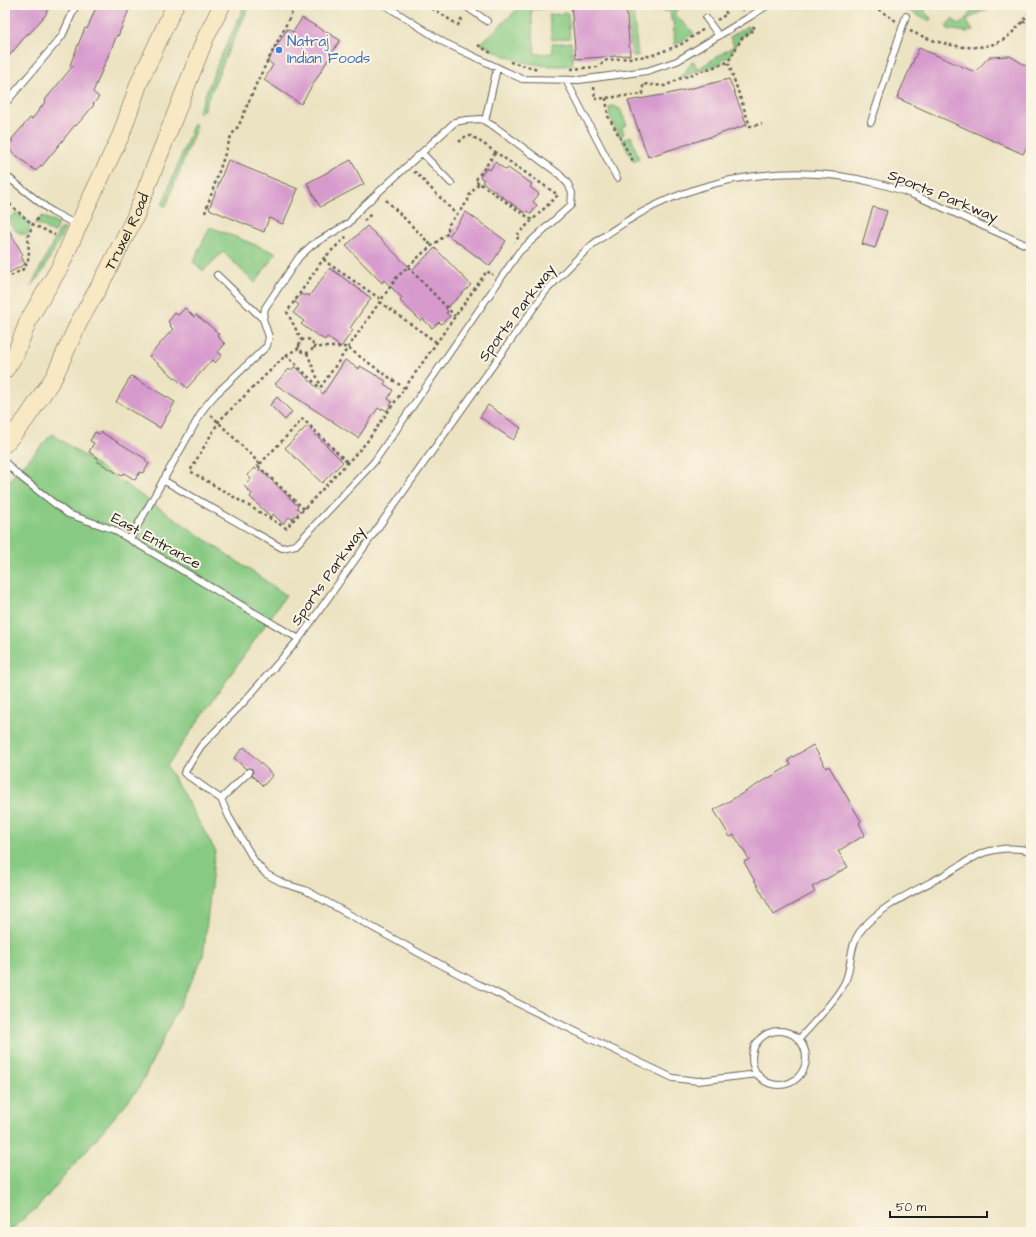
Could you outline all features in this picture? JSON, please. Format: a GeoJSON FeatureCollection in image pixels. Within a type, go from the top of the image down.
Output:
{"type":"FeatureCollection","features":[{"type":"Feature","properties":{"kind":"main road"},"geometry":{"type":"LineString","coordinates":[[5,370],[29,319],[60,267],[121,135],[139,83],[175,5]]}},
{"type":"Feature","properties":{"kind":"main road","name":"Truxel Road"},"geometry":{"type":"LineString","coordinates":[[5,444],[26,419],[54,377],[80,322],[135,217],[205,39],[222,5]]}},
{"type":"Feature","properties":{"kind":"lane"},"geometry":{"type":"LineString","coordinates":[[5,104],[62,36],[76,5]]}},
{"type":"Feature","properties":{"kind":"lane"},"geometry":{"type":"LineString","coordinates":[[385,5],[443,42],[522,79],[566,80],[579,80],[647,71],[677,61],[768,5]]}},
{"type":"Feature","properties":{"kind":"lane"},"geometry":{"type":"LineString","coordinates":[[466,6],[486,21]]}},
{"type":"Feature","properties":{"kind":"lane"},"geometry":{"type":"LineString","coordinates":[[871,122],[906,16]]}},
{"type":"Feature","properties":{"kind":"lane"},"geometry":{"type":"LineString","coordinates":[[706,18],[719,36]]}},
{"type":"Feature","properties":{"kind":"lane"},"geometry":{"type":"LineString","coordinates":[[485,121],[497,68]]}},
{"type":"Feature","properties":{"kind":"lane"},"geometry":{"type":"LineString","coordinates":[[566,80],[617,178]]}},
{"type":"Feature","properties":{"kind":"lane"},"geometry":{"type":"LineString","coordinates":[[130,539],[163,480],[204,408],[215,395],[267,346],[269,337],[264,319],[265,308],[299,257],[312,245],[349,223],[358,211],[454,122],[481,119],[485,121],[558,174],[568,184],[572,193],[571,205],[520,252],[374,462],[296,545],[282,548],[163,480]]}},
{"type":"Feature","properties":{"kind":"lane"},"geometry":{"type":"LineString","coordinates":[[422,153],[451,183]]}},
{"type":"Feature","properties":{"kind":"lane","name":"Sports Parkway"},"geometry":{"type":"LineString","coordinates":[[221,799],[184,772],[201,746],[242,704],[299,639],[545,292],[568,267],[593,244],[612,231],[640,213],[681,194],[736,178],[792,173],[832,175],[881,184],[914,195],[1031,247]]}},
{"type":"Feature","properties":{"kind":"lane"},"geometry":{"type":"LineString","coordinates":[[5,175],[52,212],[78,226]]}},
{"type":"Feature","properties":{"kind":"lane"},"geometry":{"type":"LineString","coordinates":[[216,275],[264,319]]}},
{"type":"Feature","properties":{"kind":"lane","name":"East Entrance"},"geometry":{"type":"LineString","coordinates":[[5,462],[18,475],[68,514],[112,529],[299,639]]}},
{"type":"Feature","properties":{"kind":"lane"},"geometry":{"type":"LineString","coordinates":[[248,772],[221,799],[229,817],[255,862],[266,874],[285,884],[304,890],[474,982],[673,1078],[698,1081],[758,1074]]}},
{"type":"Feature","properties":{"kind":"lane"},"geometry":{"type":"LineString","coordinates":[[799,1039],[837,995],[845,982],[858,933],[879,913],[983,854],[1009,848],[1020,848],[1031,851]]}},
{"type":"Feature","properties":{"kind":"lane"},"geometry":{"type":"LineString","coordinates":[[782,1030],[791,1033],[799,1039],[805,1048],[807,1056],[802,1072],[794,1081],[786,1084],[777,1085],[763,1080],[753,1065],[752,1059],[753,1051],[758,1041],[764,1035],[782,1030]]}},
{"type":"Feature","properties":{"kind":"path"},"geometry":{"type":"LineString","coordinates":[[205,213],[231,136],[239,125],[260,76],[296,5]]}},
{"type":"Feature","properties":{"kind":"path"},"geometry":{"type":"LineString","coordinates":[[427,5],[458,25],[466,6]]}},
{"type":"Feature","properties":{"kind":"path"},"geometry":{"type":"LineString","coordinates":[[564,70],[597,67],[607,60],[650,56],[680,45],[727,14],[721,5]]}},
{"type":"Feature","properties":{"kind":"path"},"geometry":{"type":"LineString","coordinates":[[591,68],[595,99],[643,94],[643,84],[664,86],[679,79],[728,62],[742,38],[755,30],[739,5]]}},
{"type":"Feature","properties":{"kind":"path"},"geometry":{"type":"LineString","coordinates":[[874,5],[911,31],[956,46],[973,47],[989,45],[1004,39],[1023,21],[1031,10]]}},
{"type":"Feature","properties":{"kind":"path"},"geometry":{"type":"LineString","coordinates":[[1023,21],[1031,27]]}},
{"type":"Feature","properties":{"kind":"path"},"geometry":{"type":"LineString","coordinates":[[478,45],[493,54]]}},
{"type":"Feature","properties":{"kind":"path"},"geometry":{"type":"LineString","coordinates":[[509,61],[544,70]]}},
{"type":"Feature","properties":{"kind":"path"},"geometry":{"type":"LineString","coordinates":[[728,62],[750,126],[762,124]]}},
{"type":"Feature","properties":{"kind":"path"},"geometry":{"type":"LineString","coordinates":[[606,98],[608,116],[633,161]]}},
{"type":"Feature","properties":{"kind":"path"},"geometry":{"type":"LineString","coordinates":[[459,142],[466,136],[472,136],[558,194],[518,234],[520,235],[512,246]]}},
{"type":"Feature","properties":{"kind":"path"},"geometry":{"type":"LineString","coordinates":[[496,152],[475,181],[532,220]]}},
{"type":"Feature","properties":{"kind":"path"},"geometry":{"type":"LineString","coordinates":[[410,176],[415,172],[456,214]]}},
{"type":"Feature","properties":{"kind":"path"},"geometry":{"type":"LineString","coordinates":[[322,386],[397,277],[447,234],[449,224],[468,201],[468,197],[478,183]]}},
{"type":"Feature","properties":{"kind":"path"},"geometry":{"type":"LineString","coordinates":[[381,204],[391,195]]}},
{"type":"Feature","properties":{"kind":"path"},"geometry":{"type":"LineString","coordinates":[[5,200],[33,224],[55,235]]}},
{"type":"Feature","properties":{"kind":"path"},"geometry":{"type":"LineString","coordinates":[[386,200],[432,246]]}},
{"type":"Feature","properties":{"kind":"path"},"geometry":{"type":"LineString","coordinates":[[360,224],[376,209]]}},
{"type":"Feature","properties":{"kind":"path"},"geometry":{"type":"LineString","coordinates":[[11,276],[25,268],[29,256],[28,236],[33,224],[40,216]]}},
{"type":"Feature","properties":{"kind":"path"},"geometry":{"type":"LineString","coordinates":[[302,341],[287,312],[324,259],[350,234]]}},
{"type":"Feature","properties":{"kind":"path"},"geometry":{"type":"LineString","coordinates":[[324,259],[326,262],[436,342]]}},
{"type":"Feature","properties":{"kind":"path"},"geometry":{"type":"LineString","coordinates":[[408,267],[455,316]]}},
{"type":"Feature","properties":{"kind":"path"},"geometry":{"type":"LineString","coordinates":[[313,347],[309,340],[302,341],[299,344],[299,348],[286,355],[218,422],[190,471],[286,528],[366,443],[487,271],[492,275],[496,269]]}},
{"type":"Feature","properties":{"kind":"path"},"geometry":{"type":"LineString","coordinates":[[313,347],[348,348],[404,388]]}},
{"type":"Feature","properties":{"kind":"path"},"geometry":{"type":"LineString","coordinates":[[299,348],[302,352],[307,353],[312,350],[313,347]]}},
{"type":"Feature","properties":{"kind":"path"},"geometry":{"type":"LineString","coordinates":[[307,353],[322,386]]}},
{"type":"Feature","properties":{"kind":"path"},"geometry":{"type":"LineString","coordinates":[[286,355],[320,388],[322,386]]}},
{"type":"Feature","properties":{"kind":"path"},"geometry":{"type":"LineString","coordinates":[[211,415],[260,464],[258,466],[304,509]]}},
{"type":"Feature","properties":{"kind":"path"},"geometry":{"type":"LineString","coordinates":[[260,464],[302,419],[348,462]]}},
{"type":"Feature","properties":{"kind":"green space"},"geometry":{"type":"Polygon","coordinates":[[[245,5],[250,5],[226,56],[203,111],[198,113],[218,63],[245,5]]]}},
{"type":"Feature","properties":{"kind":"green space"},"geometry":{"type":"Polygon","coordinates":[[[522,5],[548,5],[549,8],[531,10],[535,54],[553,53],[552,44],[571,42],[573,65],[537,65],[503,55],[481,43],[522,5]]]}},
{"type":"Feature","properties":{"kind":"green space"},"geometry":{"type":"Polygon","coordinates":[[[664,5],[677,5],[679,8],[674,14],[694,33],[675,45],[673,20],[671,20],[670,11],[663,11],[662,8],[664,5]]]}},
{"type":"Feature","properties":{"kind":"green space"},"geometry":{"type":"Polygon","coordinates":[[[911,5],[917,5],[921,8],[924,5],[929,5],[924,11],[931,19],[928,21],[908,10],[911,5]]]}},
{"type":"Feature","properties":{"kind":"green space"},"geometry":{"type":"Polygon","coordinates":[[[977,5],[995,5],[966,20],[973,31],[966,32],[948,29],[946,26],[952,19],[960,25],[977,5]]]}},
{"type":"Feature","properties":{"kind":"green space"},"geometry":{"type":"Polygon","coordinates":[[[629,11],[633,11],[638,56],[633,56],[630,40],[629,11]]]}},
{"type":"Feature","properties":{"kind":"green space"},"geometry":{"type":"Polygon","coordinates":[[[568,13],[570,38],[552,40],[549,15],[568,13]]]}},
{"type":"Feature","properties":{"kind":"green space"},"geometry":{"type":"Polygon","coordinates":[[[748,26],[750,31],[740,38],[729,57],[721,60],[722,63],[678,78],[684,73],[692,62],[694,62],[698,69],[734,46],[730,37],[748,26]]]}},
{"type":"Feature","properties":{"kind":"green space"},"geometry":{"type":"Polygon","coordinates":[[[613,106],[620,109],[627,125],[622,127],[624,134],[620,137],[610,117],[609,107],[613,106]]]}},
{"type":"Feature","properties":{"kind":"green space"},"geometry":{"type":"Polygon","coordinates":[[[194,123],[196,128],[166,206],[162,205],[194,123]]]}},
{"type":"Feature","properties":{"kind":"green space"},"geometry":{"type":"Polygon","coordinates":[[[631,136],[639,159],[634,162],[622,140],[631,136]]]}},
{"type":"Feature","properties":{"kind":"green space"},"geometry":{"type":"Polygon","coordinates":[[[17,213],[31,224],[27,235],[17,232],[8,219],[17,213]]]}},
{"type":"Feature","properties":{"kind":"green space"},"geometry":{"type":"Polygon","coordinates":[[[42,216],[58,224],[54,233],[46,229],[44,226],[43,227],[35,223],[42,216]]]}},
{"type":"Feature","properties":{"kind":"green space"},"geometry":{"type":"Polygon","coordinates":[[[210,227],[276,253],[255,283],[223,252],[203,271],[193,262],[210,227]]]}},
{"type":"Feature","properties":{"kind":"green space"},"geometry":{"type":"Polygon","coordinates":[[[60,229],[65,229],[42,273],[31,286],[60,229]]]}},
{"type":"Feature","properties":{"kind":"green space"},"geometry":{"type":"Polygon","coordinates":[[[52,434],[286,595],[167,766],[215,850],[203,957],[139,1088],[39,1206],[8,1232],[5,1232],[5,485],[52,434]]]}},
{"type":"Feature","properties":{"kind":"building"},"geometry":{"type":"Polygon","coordinates":[[[5,5],[52,5],[46,12],[47,13],[5,61],[5,5]]]}},
{"type":"Feature","properties":{"kind":"building"},"geometry":{"type":"Polygon","coordinates":[[[97,5],[131,5],[93,92],[99,97],[93,104],[94,105],[76,126],[75,125],[42,166],[41,165],[36,171],[7,148],[13,141],[11,140],[30,118],[32,119],[46,101],[45,100],[73,66],[70,65],[85,28],[87,29],[97,5]]]}},
{"type":"Feature","properties":{"kind":"building"},"geometry":{"type":"Polygon","coordinates":[[[571,5],[626,5],[630,55],[576,59],[571,5]]]}},
{"type":"Feature","properties":{"kind":"building"},"geometry":{"type":"Polygon","coordinates":[[[302,18],[340,40],[301,104],[264,80],[273,65],[268,61],[287,29],[293,32],[302,18]]]}},
{"type":"Feature","properties":{"kind":"building"},"geometry":{"type":"Polygon","coordinates":[[[919,48],[975,72],[989,57],[1010,56],[1031,69],[1031,139],[1023,154],[897,98],[919,48]]]}},
{"type":"Feature","properties":{"kind":"building"},"geometry":{"type":"Polygon","coordinates":[[[729,79],[747,125],[648,157],[628,101],[668,94],[729,79]]]}},
{"type":"Feature","properties":{"kind":"building"},"geometry":{"type":"Polygon","coordinates":[[[228,160],[298,189],[283,224],[269,218],[264,232],[209,209],[228,160]]]}},
{"type":"Feature","properties":{"kind":"building"},"geometry":{"type":"Polygon","coordinates":[[[351,160],[364,184],[320,207],[307,183],[351,160]]]}},
{"type":"Feature","properties":{"kind":"building"},"geometry":{"type":"Polygon","coordinates":[[[495,162],[506,170],[508,168],[532,184],[530,187],[539,194],[533,202],[537,205],[531,214],[527,211],[525,213],[482,182],[484,180],[480,177],[487,168],[490,170],[495,162]]]}},
{"type":"Feature","properties":{"kind":"building"},"geometry":{"type":"Polygon","coordinates":[[[873,207],[887,211],[875,248],[862,244],[873,207]]]}},
{"type":"Feature","properties":{"kind":"building"},"geometry":{"type":"Polygon","coordinates":[[[466,212],[506,241],[490,266],[449,236],[466,212]]]}},
{"type":"Feature","properties":{"kind":"building"},"geometry":{"type":"Polygon","coordinates":[[[5,223],[23,255],[21,256],[25,264],[5,275],[5,223]]]}},
{"type":"Feature","properties":{"kind":"building"},"geometry":{"type":"Polygon","coordinates":[[[367,226],[412,270],[435,248],[471,285],[446,309],[448,312],[446,313],[450,316],[441,324],[439,322],[432,328],[423,319],[421,321],[400,301],[402,298],[384,280],[382,283],[346,246],[367,226]]]}},
{"type":"Feature","properties":{"kind":"building"},"geometry":{"type":"Polygon","coordinates":[[[330,268],[371,298],[350,328],[353,330],[341,347],[327,337],[325,340],[309,330],[301,324],[304,321],[293,313],[299,305],[295,302],[301,294],[305,296],[306,294],[309,296],[330,268]]]}},
{"type":"Feature","properties":{"kind":"building"},"geometry":{"type":"Polygon","coordinates":[[[185,308],[194,317],[196,315],[219,334],[217,336],[225,344],[218,352],[222,355],[215,363],[212,360],[187,388],[149,356],[173,329],[168,322],[175,313],[178,315],[185,308]]]}},
{"type":"Feature","properties":{"kind":"building"},"geometry":{"type":"Polygon","coordinates":[[[345,360],[359,369],[360,366],[386,381],[384,384],[393,390],[388,399],[392,402],[387,411],[382,408],[381,410],[378,408],[358,438],[275,384],[289,369],[291,371],[295,366],[323,394],[345,360]]]}},
{"type":"Feature","properties":{"kind":"building"},"geometry":{"type":"Polygon","coordinates":[[[131,376],[175,402],[160,428],[116,402],[131,376]]]}},
{"type":"Feature","properties":{"kind":"building"},"geometry":{"type":"Polygon","coordinates":[[[277,397],[292,412],[285,420],[270,405],[277,397]]]}},
{"type":"Feature","properties":{"kind":"building"},"geometry":{"type":"Polygon","coordinates":[[[488,405],[521,428],[513,440],[480,417],[488,405]]]}},
{"type":"Feature","properties":{"kind":"building"},"geometry":{"type":"Polygon","coordinates":[[[307,426],[343,462],[322,483],[285,448],[307,426]]]}},
{"type":"Feature","properties":{"kind":"building"},"geometry":{"type":"Polygon","coordinates":[[[95,432],[99,434],[101,432],[146,459],[145,461],[149,464],[143,473],[140,472],[135,480],[124,473],[122,476],[97,461],[98,458],[89,452],[94,443],[90,441],[95,432]]]}},
{"type":"Feature","properties":{"kind":"building"},"geometry":{"type":"Polygon","coordinates":[[[255,468],[258,471],[260,469],[298,506],[297,508],[300,511],[292,519],[289,517],[283,524],[273,514],[271,517],[250,497],[252,494],[244,486],[251,479],[247,475],[255,468]]]}},
{"type":"Feature","properties":{"kind":"building"},"geometry":{"type":"Polygon","coordinates":[[[813,745],[826,768],[829,766],[861,821],[859,823],[865,835],[838,851],[848,867],[812,887],[815,892],[774,915],[744,862],[749,859],[734,835],[730,837],[714,810],[791,765],[788,760],[813,745]]]}},
{"type":"Feature","properties":{"kind":"building"},"geometry":{"type":"Polygon","coordinates":[[[244,747],[273,775],[263,786],[252,775],[252,769],[246,769],[234,758],[244,747]]]}},
{"type":"Feature","properties":{"kind":"place","name":"Natraj Indian Foods"},"geometry":{"type":"Point","coordinates":[279,50]}}]}
